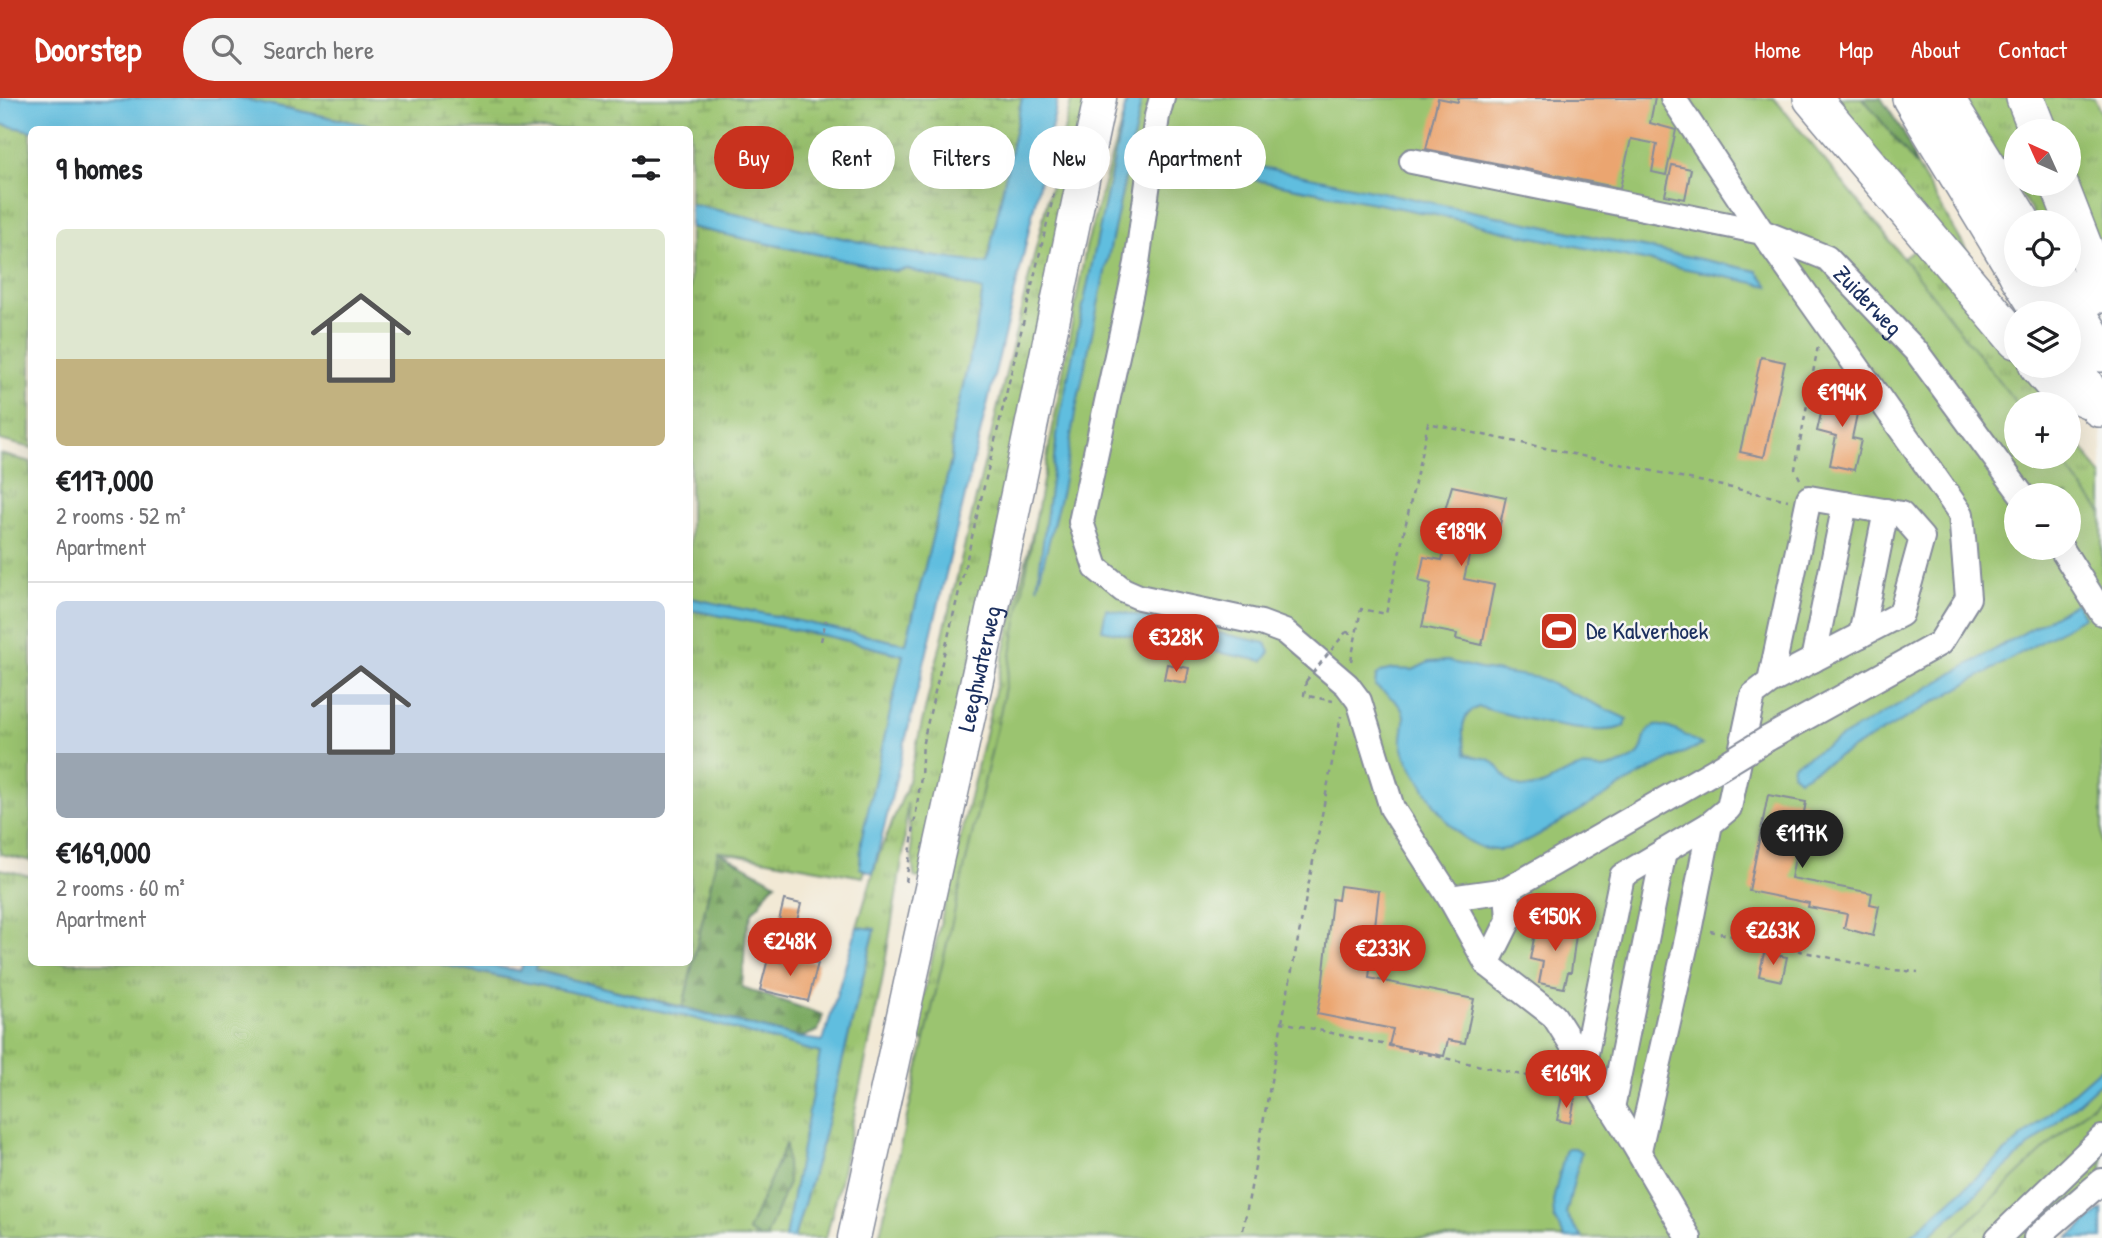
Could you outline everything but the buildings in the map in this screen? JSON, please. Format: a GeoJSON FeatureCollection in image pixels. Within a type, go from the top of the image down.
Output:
{"type":"FeatureCollection","features":[{"type":"Feature","properties":{"kind":"highway"},"geometry":{"type":"LineString","coordinates":[[1812,98],[2004,326]]}},
{"type":"Feature","properties":{"kind":"highway"},"geometry":{"type":"LineString","coordinates":[[1911,98],[2004,252]]}},
{"type":"Feature","properties":{"kind":"highway"},"geometry":{"type":"LineString","coordinates":[[1945,98],[2015,210]]}},
{"type":"Feature","properties":{"kind":"highway"},"geometry":{"type":"LineString","coordinates":[[2025,98],[2033,119]]}},
{"type":"Feature","properties":{"kind":"highway"},"geometry":{"type":"LineString","coordinates":[[2064,196],[2102,294]]}},
{"type":"Feature","properties":{"kind":"highway"},"geometry":{"type":"LineString","coordinates":[[2061,287],[2102,353]]}},
{"type":"Feature","properties":{"kind":"highway"},"geometry":{"type":"LineString","coordinates":[[2048,378],[2055,386],[2099,407]]}},
{"type":"Feature","properties":{"kind":"highway"},"geometry":{"type":"LineString","coordinates":[[2081,378],[2099,407]]}},
{"type":"Feature","properties":{"kind":"main road","name":"Leeghwaterweg"},"geometry":{"type":"LineString","coordinates":[[855,1238],[1000,575],[1100,98]]}},
{"type":"Feature","properties":{"kind":"street"},"geometry":{"type":"LineString","coordinates":[[1450,898],[1507,890],[1767,739],[1940,643],[1968,598],[1961,514],[1762,232],[1673,98]]}},
{"type":"Feature","properties":{"kind":"street"},"geometry":{"type":"LineString","coordinates":[[1160,107],[1137,263],[1081,522],[1096,568],[1123,590],[1139,597],[1261,622],[1284,632],[1345,694],[1359,701],[1392,808],[1450,898],[1487,964],[1554,1016],[1639,1150],[1689,1238]]}},
{"type":"Feature","properties":{"kind":"street","name":"Zuiderweg"},"geometry":{"type":"LineString","coordinates":[[1412,161],[1762,232],[1827,258],[1916,351],[2013,483]]}},
{"type":"Feature","properties":{"kind":"street"},"geometry":{"type":"LineString","coordinates":[[1584,1063],[1622,876],[1710,824],[1728,808],[1754,695],[1770,682],[1901,614],[1922,538],[1901,514],[1809,498],[1770,682]]}},
{"type":"Feature","properties":{"kind":"street"},"geometry":{"type":"LineString","coordinates":[[1813,660],[1846,504]]}},
{"type":"Feature","properties":{"kind":"street"},"geometry":{"type":"LineString","coordinates":[[1861,635],[1885,511]]}},
{"type":"Feature","properties":{"kind":"street"},"geometry":{"type":"LineString","coordinates":[[2069,560],[2102,613]]}},
{"type":"Feature","properties":{"kind":"street"},"geometry":{"type":"LineString","coordinates":[[1639,1150],[1690,926],[1710,824]]}},
{"type":"Feature","properties":{"kind":"street"},"geometry":{"type":"LineString","coordinates":[[1607,1100],[1664,851]]}},
{"type":"Feature","properties":{"kind":"street"},"geometry":{"type":"LineString","coordinates":[[1487,964],[1509,920],[1507,890]]}},
{"type":"Feature","properties":{"kind":"street"},"geometry":{"type":"LineString","coordinates":[[1998,1238],[2102,1138]]}},
{"type":"Feature","properties":{"kind":"street"},"geometry":{"type":"LineString","coordinates":[[2036,1238],[2102,1181]]}},
{"type":"Feature","properties":{"kind":"path"},"geometry":{"type":"LineString","coordinates":[[905,894],[921,777],[923,742],[1055,189]]}},
{"type":"Feature","properties":{"kind":"path"},"geometry":{"type":"LineString","coordinates":[[1243,1230],[1362,609],[1386,614],[1428,423],[1789,500],[1809,498],[1795,468],[1820,338]]}},
{"type":"Feature","properties":{"kind":"path"},"geometry":{"type":"LineString","coordinates":[[821,640],[826,621]]}},
{"type":"Feature","properties":{"kind":"path"},"geometry":{"type":"LineString","coordinates":[[1345,694],[1304,695],[1307,681],[1346,632],[1357,634]]}},
{"type":"Feature","properties":{"kind":"path"},"geometry":{"type":"LineString","coordinates":[[1690,926],[1881,969],[1918,972]]}},
{"type":"Feature","properties":{"kind":"path"},"geometry":{"type":"LineString","coordinates":[[1282,1022],[1607,1100]]}},
{"type":"Feature","properties":{"kind":"green space"},"geometry":{"type":"Polygon","coordinates":[[[238,98],[1022,98],[1015,131],[1015,126],[909,126],[909,189],[1003,189],[987,265],[909,253],[693,205],[693,126],[371,126],[238,98]]]}},
{"type":"Feature","properties":{"kind":"green space"},"geometry":{"type":"Polygon","coordinates":[[[1072,98],[1093,98],[1087,126],[1065,126],[1072,98]]]}},
{"type":"Feature","properties":{"kind":"green space","name":"De Kalverhoek"},"geometry":{"type":"Polygon","coordinates":[[[1128,98],[1774,98],[2008,392],[2004,392],[2004,469],[2067,469],[2078,483],[2004,483],[2004,560],[2081,560],[2081,486],[2102,513],[2102,1095],[1951,1238],[879,1238],[1000,714],[1086,247],[1102,189],[1110,189],[1110,162],[1128,98]]]}},
{"type":"Feature","properties":{"kind":"green space"},"geometry":{"type":"Polygon","coordinates":[[[1822,98],[1863,98],[1917,166],[2004,314],[1822,98]]]}},
{"type":"Feature","properties":{"kind":"green space"},"geometry":{"type":"Polygon","coordinates":[[[1863,98],[1881,98],[1904,133],[1917,166],[1863,98]]]}},
{"type":"Feature","properties":{"kind":"green space"},"geometry":{"type":"Polygon","coordinates":[[[1962,98],[2015,98],[2023,119],[2004,119],[2004,167],[1962,98]]]}},
{"type":"Feature","properties":{"kind":"green space"},"geometry":{"type":"Polygon","coordinates":[[[2033,98],[2094,98],[2102,115],[2102,266],[2073,196],[2081,196],[2081,119],[2042,119],[2033,98]]]}},
{"type":"Feature","properties":{"kind":"green space"},"geometry":{"type":"Polygon","coordinates":[[[0,124],[28,130],[28,447],[0,440],[0,124]]]}},
{"type":"Feature","properties":{"kind":"green space"},"geometry":{"type":"Polygon","coordinates":[[[1050,189],[1073,189],[923,879],[914,877],[907,803],[904,849],[881,987],[826,1238],[794,1238],[823,1139],[875,929],[857,927],[879,854],[906,789],[1050,189]]]}},
{"type":"Feature","properties":{"kind":"green space"},"geometry":{"type":"Polygon","coordinates":[[[2022,196],[2053,196],[2059,210],[2031,210],[2022,196]]]}},
{"type":"Feature","properties":{"kind":"green space"},"geometry":{"type":"Polygon","coordinates":[[[693,228],[895,271],[907,269],[983,290],[953,428],[951,461],[906,644],[693,599],[693,228]]]}},
{"type":"Feature","properties":{"kind":"green space"},"geometry":{"type":"Polygon","coordinates":[[[1918,246],[2004,349],[2004,378],[2028,378],[2040,392],[2004,392],[2004,446],[1874,279],[1918,246]]]}},
{"type":"Feature","properties":{"kind":"green space"},"geometry":{"type":"Polygon","coordinates":[[[1059,420],[948,1044],[913,1039],[1059,420]]]}},
{"type":"Feature","properties":{"kind":"green space"},"geometry":{"type":"Polygon","coordinates":[[[2081,446],[2102,477],[2102,586],[2081,530],[2081,483],[2033,483],[2022,469],[2081,469],[2081,446]]]}},
{"type":"Feature","properties":{"kind":"green space"},"geometry":{"type":"Polygon","coordinates":[[[0,454],[28,461],[28,860],[0,854],[0,454]]]}},
{"type":"Feature","properties":{"kind":"green space"},"geometry":{"type":"Polygon","coordinates":[[[693,611],[832,637],[903,655],[860,868],[865,870],[863,877],[718,851],[693,962],[693,611]]]}},
{"type":"Feature","properties":{"kind":"green space"},"geometry":{"type":"Polygon","coordinates":[[[718,851],[776,883],[753,910],[746,933],[742,987],[823,1015],[818,1031],[800,1038],[683,1007],[718,851]]]}},
{"type":"Feature","properties":{"kind":"green space"},"geometry":{"type":"Polygon","coordinates":[[[0,869],[28,875],[28,966],[449,966],[693,1018],[821,1053],[785,1238],[0,1238],[0,869]]]}},
{"type":"Feature","properties":{"kind":"green space"},"geometry":{"type":"Polygon","coordinates":[[[535,966],[692,966],[683,1007],[534,970],[535,966]]]}},
{"type":"Feature","properties":{"kind":"green space"},"geometry":{"type":"Polygon","coordinates":[[[2102,1081],[2102,1134],[1992,1238],[1927,1238],[2102,1081]]]}},
{"type":"Feature","properties":{"kind":"green space"},"geometry":{"type":"Polygon","coordinates":[[[786,1143],[788,1183],[766,1238],[759,1238],[748,1231],[786,1143]]]}},
{"type":"Feature","properties":{"kind":"green space"},"geometry":{"type":"Polygon","coordinates":[[[2102,1152],[2102,1176],[2028,1238],[2011,1238],[2102,1152]]]}},
{"type":"Feature","properties":{"kind":"water"},"geometry":{"type":"Polygon","coordinates":[[[0,98],[238,98],[371,126],[28,126],[28,130],[0,124],[0,98]]]}},
{"type":"Feature","properties":{"kind":"water"},"geometry":{"type":"Polygon","coordinates":[[[1022,98],[1058,98],[1052,126],[1029,126],[1029,189],[1038,189],[873,873],[860,868],[861,841],[903,655],[832,637],[693,611],[693,599],[906,644],[951,461],[953,428],[983,290],[907,269],[895,271],[693,228],[693,205],[909,253],[987,264],[1003,189],[1015,189],[1015,131],[1022,98]]]}},
{"type":"Feature","properties":{"kind":"water"},"geometry":{"type":"Polygon","coordinates":[[[1127,98],[1142,98],[1136,126],[1124,126],[1124,183],[1075,413],[1062,490],[1037,588],[1059,420],[1108,189],[1110,189],[1127,98]]]}},
{"type":"Feature","properties":{"kind":"water"},"geometry":{"type":"Polygon","coordinates":[[[1266,168],[1757,271],[1769,286],[1513,233],[1451,218],[1266,182],[1266,168]]]}},
{"type":"Feature","properties":{"kind":"water"},"geometry":{"type":"Polygon","coordinates":[[[2076,603],[2084,617],[1799,779],[1792,773],[1793,765],[2076,603]]]}},
{"type":"Feature","properties":{"kind":"water"},"geometry":{"type":"Polygon","coordinates":[[[1106,609],[1266,643],[1270,652],[1263,661],[1102,630],[1106,609]]]}},
{"type":"Feature","properties":{"kind":"water"},"geometry":{"type":"Polygon","coordinates":[[[1447,661],[1539,678],[1627,719],[1625,726],[1612,730],[1595,730],[1554,725],[1479,707],[1472,710],[1463,726],[1466,754],[1492,761],[1518,786],[1540,786],[1577,769],[1603,769],[1623,763],[1639,754],[1646,734],[1653,727],[1664,726],[1702,745],[1649,770],[1523,843],[1505,849],[1485,848],[1463,837],[1436,807],[1405,754],[1402,740],[1403,711],[1375,686],[1376,677],[1381,672],[1393,669],[1413,670],[1429,662],[1447,661]]]}},
{"type":"Feature","properties":{"kind":"water"},"geometry":{"type":"Polygon","coordinates":[[[857,927],[875,929],[823,1139],[794,1238],[785,1238],[820,1053],[693,1018],[449,966],[494,966],[520,971],[522,966],[536,966],[535,970],[800,1038],[823,1041],[857,927]]]}},
{"type":"Feature","properties":{"kind":"water"},"geometry":{"type":"Polygon","coordinates":[[[2102,1067],[2102,1081],[1927,1238],[1908,1238],[2102,1067]]]}},
{"type":"Feature","properties":{"kind":"water"},"geometry":{"type":"Polygon","coordinates":[[[1568,1148],[1581,1152],[1566,1214],[1582,1238],[1565,1238],[1554,1218],[1553,1201],[1568,1148]]]}},
{"type":"Feature","properties":{"kind":"water"},"geometry":{"type":"Polygon","coordinates":[[[2102,1209],[2102,1238],[2068,1238],[2102,1209]]]}},
{"type":"Feature","properties":{"kind":"place","name":"De Kalverhoek"},"geometry":{"type":"Point","coordinates":[1559,631]}}]}
